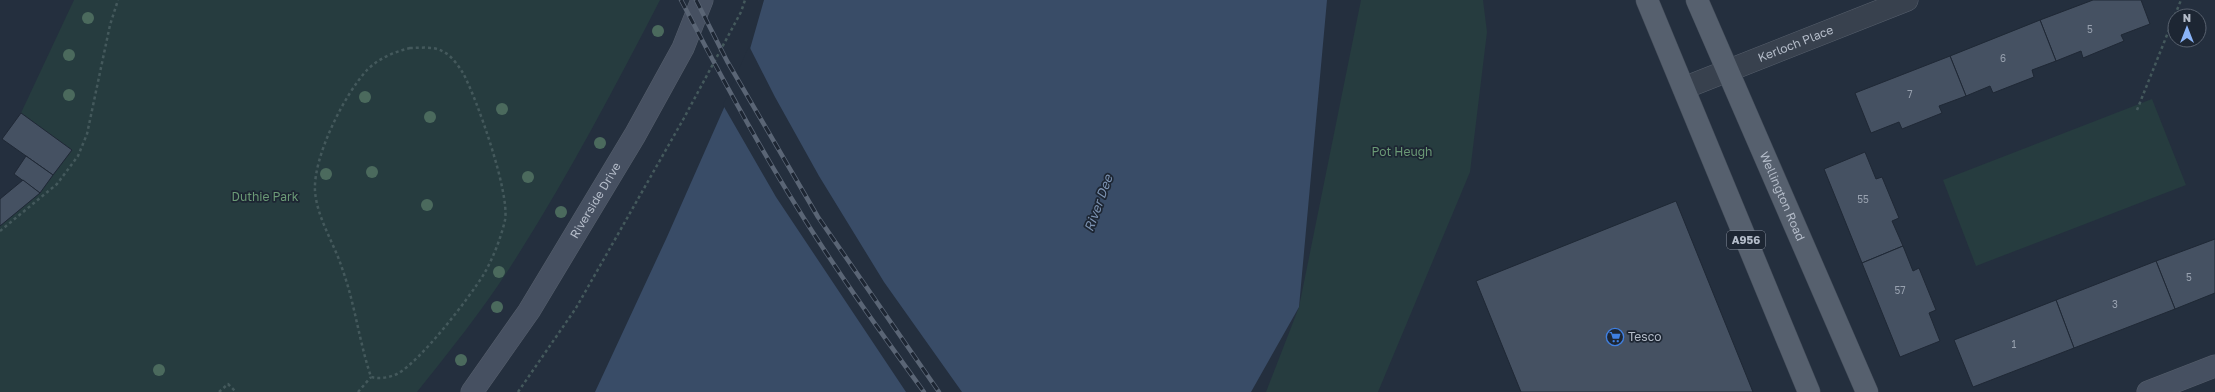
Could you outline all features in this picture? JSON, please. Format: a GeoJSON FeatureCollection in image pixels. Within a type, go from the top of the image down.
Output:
{"type":"FeatureCollection","features":[{"type":"Feature","properties":{"kind":"main road","name":"A956"},"geometry":{"type":"LineString","coordinates":[[1647,0],[1809,392]]}},
{"type":"Feature","properties":{"kind":"main road","name":"Wellington Road"},"geometry":{"type":"LineString","coordinates":[[1697,0],[1726,70],[1753,127],[1867,392]]}},
{"type":"Feature","properties":{"kind":"street","name":"Riverside Drive"},"geometry":{"type":"LineString","coordinates":[[472,392],[529,311],[635,135],[683,48],[702,0]]}},
{"type":"Feature","properties":{"kind":"street","name":"Kerloch Place"},"geometry":{"type":"LineString","coordinates":[[1684,88],[1726,70],[1907,0]]}},
{"type":"Feature","properties":{"kind":"street"},"geometry":{"type":"LineString","coordinates":[[2148,392],[2215,366]]}},
{"type":"Feature","properties":{"kind":"path"},"geometry":{"type":"LineString","coordinates":[[0,231],[10,225],[57,184],[78,156],[86,134],[110,24],[118,0]]}},
{"type":"Feature","properties":{"kind":"path"},"geometry":{"type":"LineString","coordinates":[[518,392],[576,308],[684,118],[741,12],[744,0]]}},
{"type":"Feature","properties":{"kind":"path"},"geometry":{"type":"LineString","coordinates":[[2137,110],[2181,0]]}},
{"type":"Feature","properties":{"kind":"path"},"geometry":{"type":"LineString","coordinates":[[410,48],[427,48],[442,51],[453,59],[462,72],[481,118],[504,192],[505,220],[496,248],[484,274],[449,321],[415,359],[397,374],[379,379],[370,377],[362,351],[353,300],[342,267],[317,207],[315,190],[324,143],[347,99],[367,70],[393,52],[410,48]]}},
{"type":"Feature","properties":{"kind":"path"},"geometry":{"type":"LineString","coordinates":[[358,392],[370,377]]}},
{"type":"Feature","properties":{"kind":"path"},"geometry":{"type":"LineString","coordinates":[[219,392],[228,384],[236,392]]}},
{"type":"Feature","properties":{"kind":"green space","name":"Duthie Park"},"geometry":{"type":"Polygon","coordinates":[[[74,0],[660,0],[588,136],[530,236],[487,301],[417,392],[0,392],[0,226],[40,193],[72,150],[21,113],[74,0]]]}},
{"type":"Feature","properties":{"kind":"green space","name":"Pot Heugh"},"geometry":{"type":"Polygon","coordinates":[[[1361,0],[1483,0],[1487,32],[1470,172],[1378,392],[1266,392],[1299,307],[1361,0]]]}},
{"type":"Feature","properties":{"kind":"green space"},"geometry":{"type":"Polygon","coordinates":[[[2152,99],[2186,185],[1976,266],[1943,180],[2152,99]]]}},
{"type":"Feature","properties":{"kind":"water","name":"River Dee"},"geometry":{"type":"Polygon","coordinates":[[[764,0],[1327,0],[1299,307],[1251,392],[595,392],[667,237],[750,49],[764,0]]]}},
{"type":"Feature","properties":{"kind":"pier"},"geometry":{"type":"Polygon","coordinates":[[[749,46],[775,97],[819,176],[884,282],[962,392],[906,392],[776,197],[723,105],[749,46]]]}},
{"type":"Feature","properties":{"kind":"building"},"geometry":{"type":"Polygon","coordinates":[[[2093,0],[2141,0],[2150,24],[2121,35],[2124,41],[2083,58],[2081,51],[2056,61],[2040,20],[2093,0]]]}},
{"type":"Feature","properties":{"kind":"building"},"geometry":{"type":"Polygon","coordinates":[[[2040,20],[2056,61],[2032,70],[2034,77],[1993,93],[1990,86],[1966,96],[1950,56],[2040,20]]]}},
{"type":"Feature","properties":{"kind":"building"},"geometry":{"type":"Polygon","coordinates":[[[1950,56],[1966,96],[1939,106],[1942,113],[1902,129],[1899,122],[1871,133],[1855,93],[1950,56]]]}},
{"type":"Feature","properties":{"kind":"building"},"geometry":{"type":"Polygon","coordinates":[[[21,113],[72,150],[53,175],[2,139],[21,113]]]}},
{"type":"Feature","properties":{"kind":"building"},"geometry":{"type":"Polygon","coordinates":[[[1865,152],[1876,179],[1882,177],[1899,218],[1892,221],[1903,246],[1862,263],[1824,169],[1865,152]]]}},
{"type":"Feature","properties":{"kind":"building"},"geometry":{"type":"Polygon","coordinates":[[[26,156],[53,175],[40,193],[14,174],[26,156]]]}},
{"type":"Feature","properties":{"kind":"building"},"geometry":{"type":"Polygon","coordinates":[[[23,180],[40,193],[0,226],[0,199],[23,180]]]}},
{"type":"Feature","properties":{"kind":"building","name":"Tesco"},"geometry":{"type":"Polygon","coordinates":[[[1676,201],[1753,392],[1521,392],[1476,281],[1676,201]]]}},
{"type":"Feature","properties":{"kind":"building"},"geometry":{"type":"Polygon","coordinates":[[[2215,239],[2215,293],[2175,309],[2156,261],[2215,239]]]}},
{"type":"Feature","properties":{"kind":"building"},"geometry":{"type":"Polygon","coordinates":[[[1903,246],[1913,271],[1919,268],[1936,310],[1929,313],[1940,341],[1900,357],[1862,263],[1903,246]]]}},
{"type":"Feature","properties":{"kind":"building"},"geometry":{"type":"Polygon","coordinates":[[[2156,261],[2175,309],[2074,348],[2056,300],[2156,261]]]}},
{"type":"Feature","properties":{"kind":"building"},"geometry":{"type":"Polygon","coordinates":[[[2056,300],[2074,348],[1973,387],[1954,340],[2056,300]]]}},
{"type":"Feature","properties":{"kind":"railway"},"geometry":{"type":"LineString","coordinates":[[681,0],[736,103],[795,204],[842,276],[924,392]]}},
{"type":"Feature","properties":{"kind":"railway"},"geometry":{"type":"LineString","coordinates":[[696,0],[727,61],[818,217],[939,392]]}},
{"type":"Feature","properties":{"kind":"place","name":"Tesco"},"geometry":{"type":"Point","coordinates":[1615,337]}}]}
